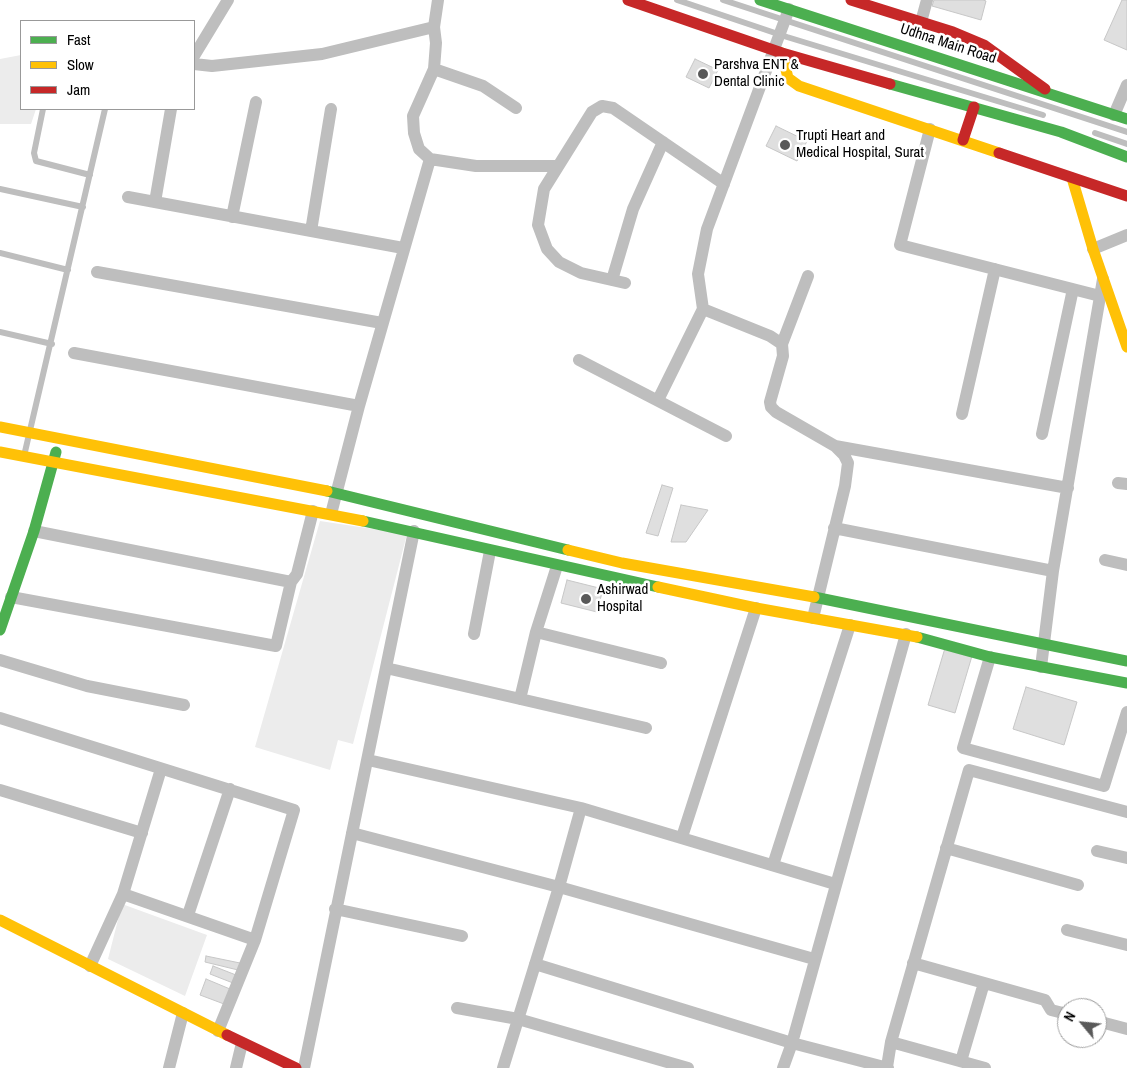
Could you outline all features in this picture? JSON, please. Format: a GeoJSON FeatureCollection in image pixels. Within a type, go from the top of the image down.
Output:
{"type":"FeatureCollection","features":[{"type":"Feature","properties":{"kind":"main road"},"geometry":{"type":"LineString","coordinates":[[628,0],[778,51],[1061,132],[1127,157]]}},
{"type":"Feature","properties":{"kind":"main road","name":"Udhna Main Road"},"geometry":{"type":"LineString","coordinates":[[760,0],[788,15],[1049,92],[1127,119]]}},
{"type":"Feature","properties":{"kind":"main road"},"geometry":{"type":"LineString","coordinates":[[851,0],[984,44],[1049,92]]}},
{"type":"Feature","properties":{"kind":"main road"},"geometry":{"type":"LineString","coordinates":[[778,51],[788,78],[799,86],[1127,196]]}},
{"type":"Feature","properties":{"kind":"main road"},"geometry":{"type":"LineString","coordinates":[[963,140],[974,108]]}},
{"type":"Feature","properties":{"kind":"main road"},"geometry":{"type":"LineString","coordinates":[[1072,178],[1093,249],[1127,347]]}},
{"type":"Feature","properties":{"kind":"main road"},"geometry":{"type":"LineString","coordinates":[[0,427],[337,493],[622,563],[818,598],[1127,660]]}},
{"type":"Feature","properties":{"kind":"main road"},"geometry":{"type":"LineString","coordinates":[[0,630],[34,531],[54,462],[58,439]]}},
{"type":"Feature","properties":{"kind":"main road"},"geometry":{"type":"LineString","coordinates":[[0,452],[414,531],[490,552],[756,608],[906,634],[990,656],[1127,683]]}},
{"type":"Feature","properties":{"kind":"main road"},"geometry":{"type":"LineString","coordinates":[[0,920],[294,1068]]}},
{"type":"Feature","properties":{"kind":"street"},"geometry":{"type":"LineString","coordinates":[[195,54],[228,0]]}},
{"type":"Feature","properties":{"kind":"street"},"geometry":{"type":"LineString","coordinates":[[438,0],[434,27],[436,43],[434,69],[413,116],[414,133],[419,149],[430,159],[476,166],[557,166]]}},
{"type":"Feature","properties":{"kind":"street"},"geometry":{"type":"LineString","coordinates":[[921,22],[927,0]]}},
{"type":"Feature","properties":{"kind":"street"},"geometry":{"type":"LineString","coordinates":[[658,400],[704,309],[698,274],[707,229],[778,51],[779,35],[788,15]]}},
{"type":"Feature","properties":{"kind":"street"},"geometry":{"type":"LineString","coordinates":[[195,64],[212,66],[322,54],[434,27]]}},
{"type":"Feature","properties":{"kind":"street"},"geometry":{"type":"LineString","coordinates":[[434,69],[483,86],[516,108]]}},
{"type":"Feature","properties":{"kind":"street"},"geometry":{"type":"LineString","coordinates":[[1114,115],[1127,85]]}},
{"type":"Feature","properties":{"kind":"street"},"geometry":{"type":"LineString","coordinates":[[232,216],[256,102]]}},
{"type":"Feature","properties":{"kind":"street"},"geometry":{"type":"LineString","coordinates":[[625,283],[581,273],[559,262],[547,249],[538,225],[544,189],[592,112],[602,106],[613,108],[724,184]]}},
{"type":"Feature","properties":{"kind":"street"},"geometry":{"type":"LineString","coordinates":[[311,231],[331,109]]}},
{"type":"Feature","properties":{"kind":"street"},"geometry":{"type":"LineString","coordinates":[[155,202],[171,110]]}},
{"type":"Feature","properties":{"kind":"street"},"geometry":{"type":"LineString","coordinates":[[930,129],[900,244],[1100,296]]}},
{"type":"Feature","properties":{"kind":"street"},"geometry":{"type":"LineString","coordinates":[[612,280],[633,209],[663,142]]}},
{"type":"Feature","properties":{"kind":"street"},"geometry":{"type":"LineString","coordinates":[[331,514],[382,323],[430,159]]}},
{"type":"Feature","properties":{"kind":"street"},"geometry":{"type":"LineString","coordinates":[[128,197],[403,248]]}},
{"type":"Feature","properties":{"kind":"street"},"geometry":{"type":"LineString","coordinates":[[1093,249],[1127,235]]}},
{"type":"Feature","properties":{"kind":"street"},"geometry":{"type":"LineString","coordinates":[[962,414],[995,269]]}},
{"type":"Feature","properties":{"kind":"street"},"geometry":{"type":"LineString","coordinates":[[97,272],[382,323]]}},
{"type":"Feature","properties":{"kind":"street"},"geometry":{"type":"LineString","coordinates":[[808,276],[782,344],[783,356],[770,402],[771,408],[835,446],[844,455],[848,463],[813,618]]}},
{"type":"Feature","properties":{"kind":"street"},"geometry":{"type":"LineString","coordinates":[[1041,667],[1054,572],[1103,278]]}},
{"type":"Feature","properties":{"kind":"street"},"geometry":{"type":"LineString","coordinates":[[1042,434],[1073,289]]}},
{"type":"Feature","properties":{"kind":"street"},"geometry":{"type":"LineString","coordinates":[[704,309],[770,336],[782,344]]}},
{"type":"Feature","properties":{"kind":"street"},"geometry":{"type":"LineString","coordinates":[[74,353],[359,406]]}},
{"type":"Feature","properties":{"kind":"street"},"geometry":{"type":"LineString","coordinates":[[579,360],[726,436]]}},
{"type":"Feature","properties":{"kind":"street"},"geometry":{"type":"LineString","coordinates":[[835,446],[1068,488]]}},
{"type":"Feature","properties":{"kind":"street"},"geometry":{"type":"LineString","coordinates":[[11,597],[276,646],[291,582],[297,574],[313,511]]}},
{"type":"Feature","properties":{"kind":"street"},"geometry":{"type":"LineString","coordinates":[[834,528],[1054,572]]}},
{"type":"Feature","properties":{"kind":"street"},"geometry":{"type":"LineString","coordinates":[[34,531],[291,582]]}},
{"type":"Feature","properties":{"kind":"street"},"geometry":{"type":"LineString","coordinates":[[304,1068],[335,909],[368,760],[414,531]]}},
{"type":"Feature","properties":{"kind":"street"},"geometry":{"type":"LineString","coordinates":[[474,634],[490,552]]}},
{"type":"Feature","properties":{"kind":"street"},"geometry":{"type":"LineString","coordinates":[[1105,560],[1127,565]]}},
{"type":"Feature","properties":{"kind":"street"},"geometry":{"type":"LineString","coordinates":[[520,699],[536,632],[557,566]]}},
{"type":"Feature","properties":{"kind":"street"},"geometry":{"type":"LineString","coordinates":[[682,837],[756,608]]}},
{"type":"Feature","properties":{"kind":"street"},"geometry":{"type":"LineString","coordinates":[[773,865],[850,625]]}},
{"type":"Feature","properties":{"kind":"street"},"geometry":{"type":"LineString","coordinates":[[536,632],[661,663]]}},
{"type":"Feature","properties":{"kind":"street"},"geometry":{"type":"LineString","coordinates":[[783,1068],[792,1043],[906,634]]}},
{"type":"Feature","properties":{"kind":"street"},"geometry":{"type":"LineString","coordinates":[[990,656],[963,748],[1104,786],[1127,712]]}},
{"type":"Feature","properties":{"kind":"street"},"geometry":{"type":"LineString","coordinates":[[0,660],[87,686],[184,705]]}},
{"type":"Feature","properties":{"kind":"street"},"geometry":{"type":"LineString","coordinates":[[386,668],[646,728]]}},
{"type":"Feature","properties":{"kind":"street"},"geometry":{"type":"LineString","coordinates":[[0,718],[294,810],[255,940],[218,1030]]}},
{"type":"Feature","properties":{"kind":"street"},"geometry":{"type":"LineString","coordinates":[[368,760],[581,808],[835,884]]}},
{"type":"Feature","properties":{"kind":"street"},"geometry":{"type":"LineString","coordinates":[[90,966],[123,894],[161,769]]}},
{"type":"Feature","properties":{"kind":"street"},"geometry":{"type":"LineString","coordinates":[[535,964],[792,1043],[888,1068],[891,1042],[969,770],[1127,812]]}},
{"type":"Feature","properties":{"kind":"street"},"geometry":{"type":"LineString","coordinates":[[188,916],[230,789]]}},
{"type":"Feature","properties":{"kind":"street"},"geometry":{"type":"LineString","coordinates":[[0,790],[142,833]]}},
{"type":"Feature","properties":{"kind":"street"},"geometry":{"type":"LineString","coordinates":[[503,1068],[559,887],[581,808]]}},
{"type":"Feature","properties":{"kind":"street"},"geometry":{"type":"LineString","coordinates":[[352,833],[559,887],[814,959]]}},
{"type":"Feature","properties":{"kind":"street"},"geometry":{"type":"LineString","coordinates":[[946,848],[1078,885]]}},
{"type":"Feature","properties":{"kind":"street"},"geometry":{"type":"LineString","coordinates":[[1097,851],[1127,858]]}},
{"type":"Feature","properties":{"kind":"street"},"geometry":{"type":"LineString","coordinates":[[123,894],[255,940]]}},
{"type":"Feature","properties":{"kind":"street"},"geometry":{"type":"LineString","coordinates":[[335,909],[462,936]]}},
{"type":"Feature","properties":{"kind":"street"},"geometry":{"type":"LineString","coordinates":[[1067,930],[1127,945]]}},
{"type":"Feature","properties":{"kind":"street"},"geometry":{"type":"LineString","coordinates":[[913,963],[1045,1000],[1051,1010],[1057,1012]]}},
{"type":"Feature","properties":{"kind":"street"},"geometry":{"type":"LineString","coordinates":[[961,1061],[984,983]]}},
{"type":"Feature","properties":{"kind":"street"},"geometry":{"type":"LineString","coordinates":[[457,1008],[518,1019],[688,1068]]}},
{"type":"Feature","properties":{"kind":"street"},"geometry":{"type":"LineString","coordinates":[[168,1068],[183,1013]]}},
{"type":"Feature","properties":{"kind":"street"},"geometry":{"type":"LineString","coordinates":[[1107,1024],[1127,1029]]}},
{"type":"Feature","properties":{"kind":"street"},"geometry":{"type":"LineString","coordinates":[[891,1042],[944,1063],[961,1061],[985,1068]]}},
{"type":"Feature","properties":{"kind":"street"},"geometry":{"type":"LineString","coordinates":[[236,1068],[242,1043]]}},
{"type":"Feature","properties":{"kind":"lane"},"geometry":{"type":"LineString","coordinates":[[677,0],[779,35],[1047,117]]}},
{"type":"Feature","properties":{"kind":"lane"},"geometry":{"type":"LineString","coordinates":[[723,0],[788,15],[1127,132]]}},
{"type":"Feature","properties":{"kind":"lane"},"geometry":{"type":"LineString","coordinates":[[42,110],[34,158],[42,164],[90,175]]}},
{"type":"Feature","properties":{"kind":"lane"},"geometry":{"type":"LineString","coordinates":[[24,458],[52,344],[105,110]]}},
{"type":"Feature","properties":{"kind":"lane"},"geometry":{"type":"LineString","coordinates":[[1085,129],[1127,144]]}},
{"type":"Feature","properties":{"kind":"lane"},"geometry":{"type":"LineString","coordinates":[[0,189],[83,207]]}},
{"type":"Feature","properties":{"kind":"lane"},"geometry":{"type":"LineString","coordinates":[[0,253],[68,270]]}},
{"type":"Feature","properties":{"kind":"lane"},"geometry":{"type":"LineString","coordinates":[[0,332],[52,344]]}},
{"type":"Feature","properties":{"kind":"shaded area"},"geometry":{"type":"Polygon","coordinates":[[[20,55],[20,110],[36,110],[31,124],[0,124],[0,59],[20,55]]]}},
{"type":"Feature","properties":{"kind":"shaded area"},"geometry":{"type":"Polygon","coordinates":[[[320,521],[407,534],[353,744],[338,740],[330,770],[255,747],[320,521]]]}},
{"type":"Feature","properties":{"kind":"shaded area"},"geometry":{"type":"Polygon","coordinates":[[[122,904],[207,935],[185,996],[108,959],[122,904]]]}},
{"type":"Feature","properties":{"kind":"building"},"geometry":{"type":"Polygon","coordinates":[[[934,0],[986,1],[981,20],[932,6],[934,0]]]}},
{"type":"Feature","properties":{"kind":"building"},"geometry":{"type":"Polygon","coordinates":[[[1122,0],[1127,0],[1127,50],[1104,40],[1122,0]]]}},
{"type":"Feature","properties":{"kind":"building"},"geometry":{"type":"Polygon","coordinates":[[[695,59],[718,70],[709,88],[686,77],[695,59]]]}},
{"type":"Feature","properties":{"kind":"building"},"geometry":{"type":"Polygon","coordinates":[[[776,126],[807,141],[797,161],[766,146],[776,126]]]}},
{"type":"Feature","properties":{"kind":"building"},"geometry":{"type":"Polygon","coordinates":[[[662,485],[673,488],[658,536],[646,533],[662,485]]]}},
{"type":"Feature","properties":{"kind":"building"},"geometry":{"type":"Polygon","coordinates":[[[681,505],[708,510],[686,542],[671,542],[681,505]]]}},
{"type":"Feature","properties":{"kind":"building"},"geometry":{"type":"Polygon","coordinates":[[[567,580],[603,589],[597,612],[561,603],[567,580]]]}},
{"type":"Feature","properties":{"kind":"building"},"geometry":{"type":"Polygon","coordinates":[[[945,648],[972,656],[955,713],[928,705],[945,648]]]}},
{"type":"Feature","properties":{"kind":"building"},"geometry":{"type":"Polygon","coordinates":[[[1026,687],[1077,702],[1064,745],[1013,729],[1026,687]]]}},
{"type":"Feature","properties":{"kind":"building"},"geometry":{"type":"Polygon","coordinates":[[[206,956],[240,963],[238,970],[205,962],[206,956]]]}},
{"type":"Feature","properties":{"kind":"building"},"geometry":{"type":"Polygon","coordinates":[[[213,966],[236,975],[233,983],[210,974],[213,966]]]}},
{"type":"Feature","properties":{"kind":"building"},"geometry":{"type":"Polygon","coordinates":[[[206,979],[230,989],[224,1004],[200,995],[206,979]]]}},
{"type":"Feature","properties":{"kind":"traffic: fast"},"geometry":{"type":"LineString","coordinates":[[760,0],[1127,119]]}},
{"type":"Feature","properties":{"kind":"traffic: fast"},"geometry":{"type":"LineString","coordinates":[[890,84],[1061,132],[1127,157]]}},
{"type":"Feature","properties":{"kind":"traffic: fast"},"geometry":{"type":"LineString","coordinates":[[0,630],[34,531],[56,452]]}},
{"type":"Feature","properties":{"kind":"traffic: fast"},"geometry":{"type":"LineString","coordinates":[[327,491],[568,550]]}},
{"type":"Feature","properties":{"kind":"traffic: fast"},"geometry":{"type":"LineString","coordinates":[[363,521],[658,587]]}},
{"type":"Feature","properties":{"kind":"traffic: fast"},"geometry":{"type":"LineString","coordinates":[[814,597],[1127,661]]}},
{"type":"Feature","properties":{"kind":"traffic: fast"},"geometry":{"type":"LineString","coordinates":[[917,637],[990,657],[1127,683]]}},
{"type":"Feature","properties":{"kind":"traffic: slow"},"geometry":{"type":"LineString","coordinates":[[782,53],[788,78],[799,86],[999,153]]}},
{"type":"Feature","properties":{"kind":"traffic: slow"},"geometry":{"type":"LineString","coordinates":[[1072,178],[1093,249],[1127,347]]}},
{"type":"Feature","properties":{"kind":"traffic: slow"},"geometry":{"type":"LineString","coordinates":[[0,427],[327,491]]}},
{"type":"Feature","properties":{"kind":"traffic: slow"},"geometry":{"type":"LineString","coordinates":[[0,452],[363,521]]}},
{"type":"Feature","properties":{"kind":"traffic: slow"},"geometry":{"type":"LineString","coordinates":[[568,550],[622,563],[814,597]]}},
{"type":"Feature","properties":{"kind":"traffic: slow"},"geometry":{"type":"LineString","coordinates":[[658,587],[756,608],[917,637]]}},
{"type":"Feature","properties":{"kind":"traffic: slow"},"geometry":{"type":"LineString","coordinates":[[0,920],[227,1035]]}},
{"type":"Feature","properties":{"kind":"traffic: jam"},"geometry":{"type":"LineString","coordinates":[[628,0],[782,53],[890,84]]}},
{"type":"Feature","properties":{"kind":"traffic: jam"},"geometry":{"type":"LineString","coordinates":[[851,0],[953,32],[984,45],[1045,89]]}},
{"type":"Feature","properties":{"kind":"traffic: jam"},"geometry":{"type":"LineString","coordinates":[[963,140],[974,107]]}},
{"type":"Feature","properties":{"kind":"traffic: jam"},"geometry":{"type":"LineString","coordinates":[[999,153],[1127,196]]}},
{"type":"Feature","properties":{"kind":"traffic: jam"},"geometry":{"type":"LineString","coordinates":[[227,1035],[296,1068]]}},
{"type":"Feature","properties":{"kind":"place","name":"Parshva ENT & Dental Clinic"},"geometry":{"type":"Point","coordinates":[703,74]}},
{"type":"Feature","properties":{"kind":"place","name":"Trupti Heart and Medical Hospital, Surat"},"geometry":{"type":"Point","coordinates":[785,145]}},
{"type":"Feature","properties":{"kind":"place","name":"Ashirwad Hospital"},"geometry":{"type":"Point","coordinates":[586,599]}}]}
